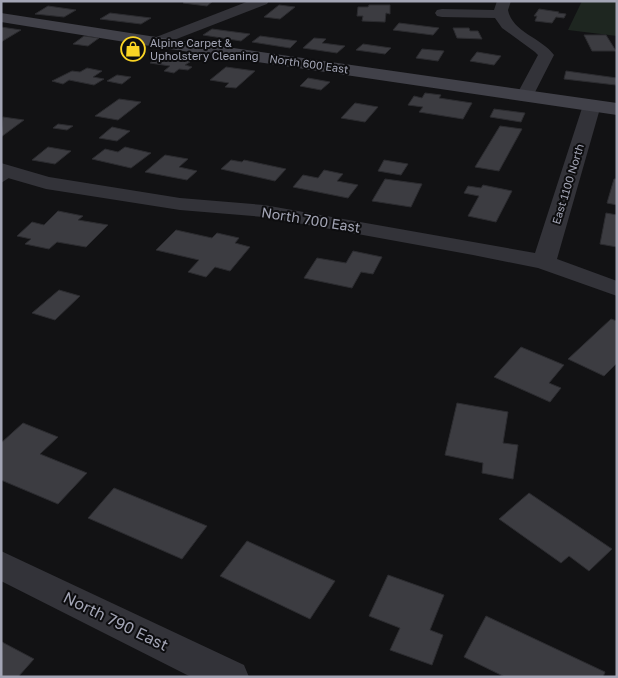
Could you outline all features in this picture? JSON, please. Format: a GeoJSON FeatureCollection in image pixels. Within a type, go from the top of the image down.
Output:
{"type":"FeatureCollection","features":[{"type":"Feature","properties":{"kind":"street"},"geometry":{"type":"LineString","coordinates":[[156,42],[262,1]]}},
{"type":"Feature","properties":{"kind":"street"},"geometry":{"type":"LineString","coordinates":[[442,12],[502,8],[504,23],[541,48],[546,55],[525,96]]}},
{"type":"Feature","properties":{"kind":"street","name":"North 600 East"},"geometry":{"type":"LineString","coordinates":[[4,11],[156,42],[617,109]]}},
{"type":"Feature","properties":{"kind":"street","name":"East 1100 North"},"geometry":{"type":"LineString","coordinates":[[544,262],[592,105]]}},
{"type":"Feature","properties":{"kind":"street","name":"North 700 East"},"geometry":{"type":"LineString","coordinates":[[5,174],[180,204],[264,211],[544,262],[617,289]]}},
{"type":"Feature","properties":{"kind":"street","name":"North 790 East"},"geometry":{"type":"LineString","coordinates":[[1,565],[230,677]]}},
{"type":"Feature","properties":{"kind":"shaded area"},"geometry":{"type":"Polygon","coordinates":[[[582,1],[617,1],[617,36],[568,30],[582,1]]]}},
{"type":"Feature","properties":{"kind":"building"},"geometry":{"type":"Polygon","coordinates":[[[185,1],[213,1],[207,6],[183,3],[185,1]]]}},
{"type":"Feature","properties":{"kind":"building"},"geometry":{"type":"Polygon","coordinates":[[[279,5],[295,7],[280,19],[264,17],[279,5]]]}},
{"type":"Feature","properties":{"kind":"building"},"geometry":{"type":"Polygon","coordinates":[[[369,5],[390,5],[390,14],[386,13],[385,22],[362,21],[363,16],[357,16],[358,7],[368,7],[369,5]]]}},
{"type":"Feature","properties":{"kind":"building"},"geometry":{"type":"Polygon","coordinates":[[[48,6],[76,10],[64,17],[35,14],[48,6]]]}},
{"type":"Feature","properties":{"kind":"building"},"geometry":{"type":"Polygon","coordinates":[[[539,9],[566,14],[564,18],[556,17],[552,23],[535,21],[537,16],[534,16],[539,9]]]}},
{"type":"Feature","properties":{"kind":"building"},"geometry":{"type":"Polygon","coordinates":[[[110,13],[151,18],[141,24],[100,19],[110,13]]]}},
{"type":"Feature","properties":{"kind":"building"},"geometry":{"type":"Polygon","coordinates":[[[399,23],[439,28],[433,35],[393,30],[399,23]]]}},
{"type":"Feature","properties":{"kind":"building"},"geometry":{"type":"Polygon","coordinates":[[[1,27],[21,30],[1,42],[1,27]]]}},
{"type":"Feature","properties":{"kind":"building"},"geometry":{"type":"Polygon","coordinates":[[[453,28],[469,28],[470,31],[478,31],[482,39],[457,38],[453,28]]]}},
{"type":"Feature","properties":{"kind":"building"},"geometry":{"type":"Polygon","coordinates":[[[212,29],[250,34],[241,41],[203,35],[212,29]]]}},
{"type":"Feature","properties":{"kind":"building"},"geometry":{"type":"Polygon","coordinates":[[[584,35],[606,35],[616,51],[592,51],[584,35]]]}},
{"type":"Feature","properties":{"kind":"building"},"geometry":{"type":"Polygon","coordinates":[[[84,36],[99,38],[88,46],[73,44],[84,36]]]}},
{"type":"Feature","properties":{"kind":"building"},"geometry":{"type":"Polygon","coordinates":[[[260,36],[297,41],[290,48],[252,42],[260,36]]]}},
{"type":"Feature","properties":{"kind":"building"},"geometry":{"type":"Polygon","coordinates":[[[314,38],[326,39],[322,43],[345,46],[337,53],[303,48],[314,38]]]}},
{"type":"Feature","properties":{"kind":"building"},"geometry":{"type":"Polygon","coordinates":[[[363,44],[391,48],[385,54],[356,50],[363,44]]]}},
{"type":"Feature","properties":{"kind":"building"},"geometry":{"type":"Polygon","coordinates":[[[422,49],[444,51],[438,61],[416,58],[422,49]]]}},
{"type":"Feature","properties":{"kind":"building"},"geometry":{"type":"Polygon","coordinates":[[[477,52],[501,56],[494,65],[470,61],[477,52]]]}},
{"type":"Feature","properties":{"kind":"building"},"geometry":{"type":"Polygon","coordinates":[[[173,56],[193,60],[185,65],[192,67],[188,70],[179,69],[174,73],[164,71],[170,66],[150,63],[155,59],[167,61],[173,56]]]}},
{"type":"Feature","properties":{"kind":"building"},"geometry":{"type":"Polygon","coordinates":[[[226,67],[255,71],[236,88],[225,87],[229,83],[210,80],[226,67]]]}},
{"type":"Feature","properties":{"kind":"building"},"geometry":{"type":"Polygon","coordinates":[[[87,68],[102,71],[93,77],[104,79],[94,85],[69,80],[63,84],[52,81],[72,71],[80,72],[87,68]]]}},
{"type":"Feature","properties":{"kind":"building"},"geometry":{"type":"Polygon","coordinates":[[[566,71],[617,78],[616,85],[564,79],[566,71]]]}},
{"type":"Feature","properties":{"kind":"building"},"geometry":{"type":"Polygon","coordinates":[[[117,75],[131,77],[122,84],[107,81],[117,75]]]}},
{"type":"Feature","properties":{"kind":"building"},"geometry":{"type":"Polygon","coordinates":[[[308,78],[330,82],[321,90],[300,86],[308,78]]]}},
{"type":"Feature","properties":{"kind":"building"},"geometry":{"type":"Polygon","coordinates":[[[425,93],[441,95],[439,98],[472,103],[463,119],[419,112],[423,107],[408,105],[414,96],[422,98],[425,93]]]}},
{"type":"Feature","properties":{"kind":"building"},"geometry":{"type":"Polygon","coordinates":[[[119,99],[141,102],[118,120],[95,116],[119,99]]]}},
{"type":"Feature","properties":{"kind":"building"},"geometry":{"type":"Polygon","coordinates":[[[355,103],[378,107],[365,122],[341,118],[355,103]]]}},
{"type":"Feature","properties":{"kind":"building"},"geometry":{"type":"Polygon","coordinates":[[[494,109],[525,113],[521,122],[490,117],[494,109]]]}},
{"type":"Feature","properties":{"kind":"building"},"geometry":{"type":"Polygon","coordinates":[[[3,117],[24,120],[1,137],[3,117]]]}},
{"type":"Feature","properties":{"kind":"building"},"geometry":{"type":"Polygon","coordinates":[[[58,124],[73,126],[67,130],[53,128],[58,124]]]}},
{"type":"Feature","properties":{"kind":"building"},"geometry":{"type":"Polygon","coordinates":[[[500,126],[522,129],[499,171],[475,167],[500,126]]]}},
{"type":"Feature","properties":{"kind":"building"},"geometry":{"type":"Polygon","coordinates":[[[112,127],[130,131],[117,141],[99,138],[112,127]]]}},
{"type":"Feature","properties":{"kind":"building"},"geometry":{"type":"Polygon","coordinates":[[[48,147],[71,151],[55,164],[32,160],[48,147]]]}},
{"type":"Feature","properties":{"kind":"building"},"geometry":{"type":"Polygon","coordinates":[[[125,147],[151,153],[131,168],[92,159],[105,149],[118,152],[125,147]]]}},
{"type":"Feature","properties":{"kind":"building"},"geometry":{"type":"Polygon","coordinates":[[[165,155],[188,159],[179,167],[197,171],[187,180],[145,172],[165,155]]]}},
{"type":"Feature","properties":{"kind":"building"},"geometry":{"type":"Polygon","coordinates":[[[231,160],[242,162],[244,160],[286,169],[275,181],[221,169],[231,160]]]}},
{"type":"Feature","properties":{"kind":"building"},"geometry":{"type":"Polygon","coordinates":[[[384,160],[408,164],[401,175],[378,171],[384,160]]]}},
{"type":"Feature","properties":{"kind":"building"},"geometry":{"type":"Polygon","coordinates":[[[324,170],[343,174],[337,181],[358,185],[348,198],[293,187],[303,175],[318,178],[324,170]]]}},
{"type":"Feature","properties":{"kind":"building"},"geometry":{"type":"Polygon","coordinates":[[[385,179],[422,184],[411,207],[372,201],[385,179]]]}},
{"type":"Feature","properties":{"kind":"building"},"geometry":{"type":"Polygon","coordinates":[[[614,179],[617,179],[617,205],[607,203],[614,179]]]}},
{"type":"Feature","properties":{"kind":"building"},"geometry":{"type":"Polygon","coordinates":[[[483,185],[512,191],[496,222],[468,216],[479,196],[464,193],[468,186],[481,188],[483,185]]]}},
{"type":"Feature","properties":{"kind":"building"},"geometry":{"type":"Polygon","coordinates":[[[58,211],[83,216],[78,220],[108,225],[86,247],[57,242],[49,249],[25,244],[31,239],[17,236],[32,222],[44,225],[58,211]]]}},
{"type":"Feature","properties":{"kind":"building"},"geometry":{"type":"Polygon","coordinates":[[[606,213],[617,215],[617,247],[600,244],[606,213]]]}},
{"type":"Feature","properties":{"kind":"building"},"geometry":{"type":"Polygon","coordinates":[[[176,230],[212,238],[217,233],[239,238],[235,243],[250,247],[230,271],[215,267],[206,277],[188,272],[199,260],[156,250],[176,230]]]}},
{"type":"Feature","properties":{"kind":"building"},"geometry":{"type":"Polygon","coordinates":[[[353,251],[382,257],[373,274],[361,272],[352,288],[304,278],[317,258],[346,263],[353,251]]]}},
{"type":"Feature","properties":{"kind":"building"},"geometry":{"type":"Polygon","coordinates":[[[59,290],[80,296],[55,320],[32,313],[59,290]]]}},
{"type":"Feature","properties":{"kind":"building"},"geometry":{"type":"Polygon","coordinates":[[[611,319],[617,321],[617,363],[604,376],[568,359],[611,319]]]}},
{"type":"Feature","properties":{"kind":"building"},"geometry":{"type":"Polygon","coordinates":[[[521,347],[564,365],[549,383],[561,388],[550,402],[494,377],[521,347]]]}},
{"type":"Feature","properties":{"kind":"building"},"geometry":{"type":"Polygon","coordinates":[[[457,403],[508,412],[503,443],[518,445],[513,479],[482,473],[483,463],[445,455],[457,403]]]}},
{"type":"Feature","properties":{"kind":"building"},"geometry":{"type":"Polygon","coordinates":[[[23,423],[58,437],[40,454],[87,473],[58,504],[1,480],[1,443],[23,423]]]}},
{"type":"Feature","properties":{"kind":"building"},"geometry":{"type":"Polygon","coordinates":[[[114,488],[207,526],[182,559],[88,518],[114,488]]]}},
{"type":"Feature","properties":{"kind":"building"},"geometry":{"type":"Polygon","coordinates":[[[529,493],[612,549],[589,571],[569,556],[561,563],[499,519],[529,493]]]}},
{"type":"Feature","properties":{"kind":"building"},"geometry":{"type":"Polygon","coordinates":[[[247,541],[335,581],[310,619],[220,576],[247,541]]]}},
{"type":"Feature","properties":{"kind":"building"},"geometry":{"type":"Polygon","coordinates":[[[388,575],[444,595],[430,630],[443,635],[432,665],[390,650],[400,628],[369,616],[388,575]]]}},
{"type":"Feature","properties":{"kind":"building"},"geometry":{"type":"Polygon","coordinates":[[[486,616],[605,672],[603,677],[505,677],[464,657],[486,616]]]}},
{"type":"Feature","properties":{"kind":"building"},"geometry":{"type":"Polygon","coordinates":[[[2,642],[34,659],[18,677],[1,677],[2,642]]]}},
{"type":"Feature","properties":{"kind":"place","name":"Alpine Carpet & Upholstery Cleaning"},"geometry":{"type":"Point","coordinates":[133,49]}}]}
